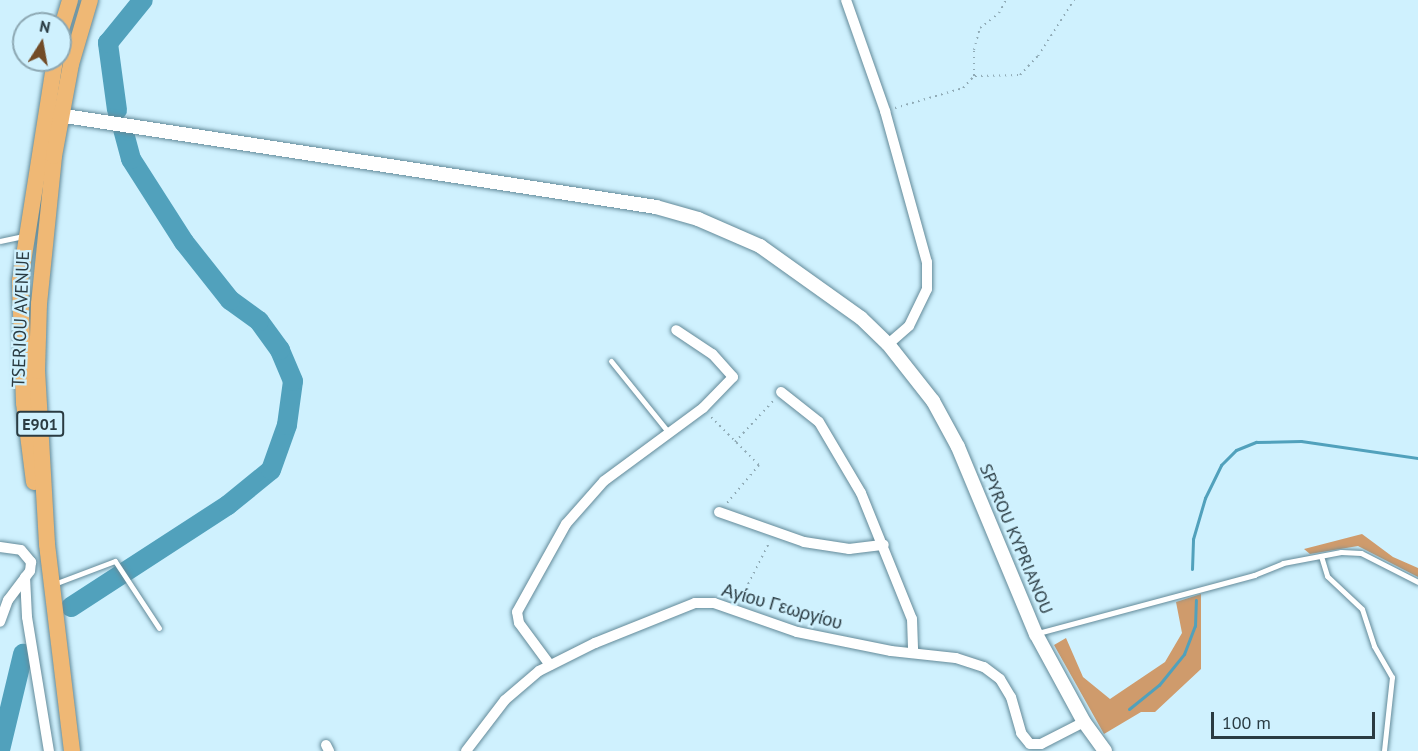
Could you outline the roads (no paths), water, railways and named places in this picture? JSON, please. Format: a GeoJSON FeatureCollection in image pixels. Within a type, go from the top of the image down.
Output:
{"type":"FeatureCollection","features":[{"type":"Feature","properties":{"kind":"main road","name":"TSERIOU AVENUE"},"geometry":{"type":"LineString","coordinates":[[48,550],[37,371],[39,296],[46,212],[62,116],[90,0]]}},
{"type":"Feature","properties":{"kind":"main road","name":"TSERIOU AVENUE"},"geometry":{"type":"LineString","coordinates":[[52,72],[24,236],[20,281],[24,403],[33,481],[53,584],[72,751]]}},
{"type":"Feature","properties":{"kind":"street"},"geometry":{"type":"LineString","coordinates":[[846,0],[885,111],[927,262],[927,289],[909,326],[888,344]]}},
{"type":"Feature","properties":{"kind":"street","name":"SPYROU KYPRIANOU"},"geometry":{"type":"LineString","coordinates":[[44,113],[656,207],[698,219],[760,246],[816,282],[888,344],[933,401],[958,447],[1036,634],[1084,722],[1105,751]]}},
{"type":"Feature","properties":{"kind":"street"},"geometry":{"type":"LineString","coordinates":[[550,665],[519,623],[518,604],[583,502],[604,481],[702,408],[733,377],[712,354],[676,330]]}},
{"type":"Feature","properties":{"kind":"street"},"geometry":{"type":"LineString","coordinates":[[781,392],[819,422],[834,442],[884,545],[912,619],[913,653]]}},
{"type":"Feature","properties":{"kind":"street"},"geometry":{"type":"LineString","coordinates":[[719,512],[774,533],[849,549],[884,545]]}},
{"type":"Feature","properties":{"kind":"street"},"geometry":{"type":"LineString","coordinates":[[0,547],[21,550],[28,556],[30,571],[8,600],[0,622]]}},
{"type":"Feature","properties":{"kind":"street"},"geometry":{"type":"LineString","coordinates":[[28,556],[48,550]]}},
{"type":"Feature","properties":{"kind":"street"},"geometry":{"type":"LineString","coordinates":[[25,577],[31,646],[49,751]]}},
{"type":"Feature","properties":{"kind":"street","name":"Αγίου Γεωργίου"},"geometry":{"type":"LineString","coordinates":[[466,751],[505,700],[550,665],[680,607],[714,603],[797,632],[913,653],[956,658],[984,667],[1000,678],[1011,697],[1021,733],[1030,744]]}},
{"type":"Feature","properties":{"kind":"street"},"geometry":{"type":"LineString","coordinates":[[1030,744],[1041,744],[1084,722]]}},
{"type":"Feature","properties":{"kind":"street"},"geometry":{"type":"LineString","coordinates":[[1030,744],[1041,751]]}},
{"type":"Feature","properties":{"kind":"lane"},"geometry":{"type":"LineString","coordinates":[[0,241],[24,236]]}},
{"type":"Feature","properties":{"kind":"lane"},"geometry":{"type":"LineString","coordinates":[[611,361],[670,434]]}},
{"type":"Feature","properties":{"kind":"lane"},"geometry":{"type":"LineString","coordinates":[[1036,634],[1254,574],[1283,563],[1321,556],[1361,553],[1418,582]]}},
{"type":"Feature","properties":{"kind":"lane"},"geometry":{"type":"LineString","coordinates":[[1321,556],[1327,576],[1362,609],[1374,646],[1392,677],[1394,686],[1384,751]]}},
{"type":"Feature","properties":{"kind":"lane"},"geometry":{"type":"LineString","coordinates":[[53,584],[115,561],[159,628]]}},
{"type":"Feature","properties":{"kind":"waterway"},"geometry":{"type":"LineString","coordinates":[[117,110],[108,43],[143,0]]}},
{"type":"Feature","properties":{"kind":"waterway"},"geometry":{"type":"LineString","coordinates":[[71,607],[228,505],[271,470],[287,425],[293,381],[280,350],[259,321],[230,300],[184,242],[131,159],[123,130]]}},
{"type":"Feature","properties":{"kind":"waterway"},"geometry":{"type":"LineString","coordinates":[[1192,569],[1193,539],[1205,498],[1221,465],[1236,450],[1256,442],[1301,441],[1418,458]]}},
{"type":"Feature","properties":{"kind":"waterway"},"geometry":{"type":"LineString","coordinates":[[1129,709],[1159,685],[1184,654],[1195,626],[1196,600]]}},
{"type":"Feature","properties":{"kind":"waterway"},"geometry":{"type":"LineString","coordinates":[[0,750],[23,654]]}}]}
